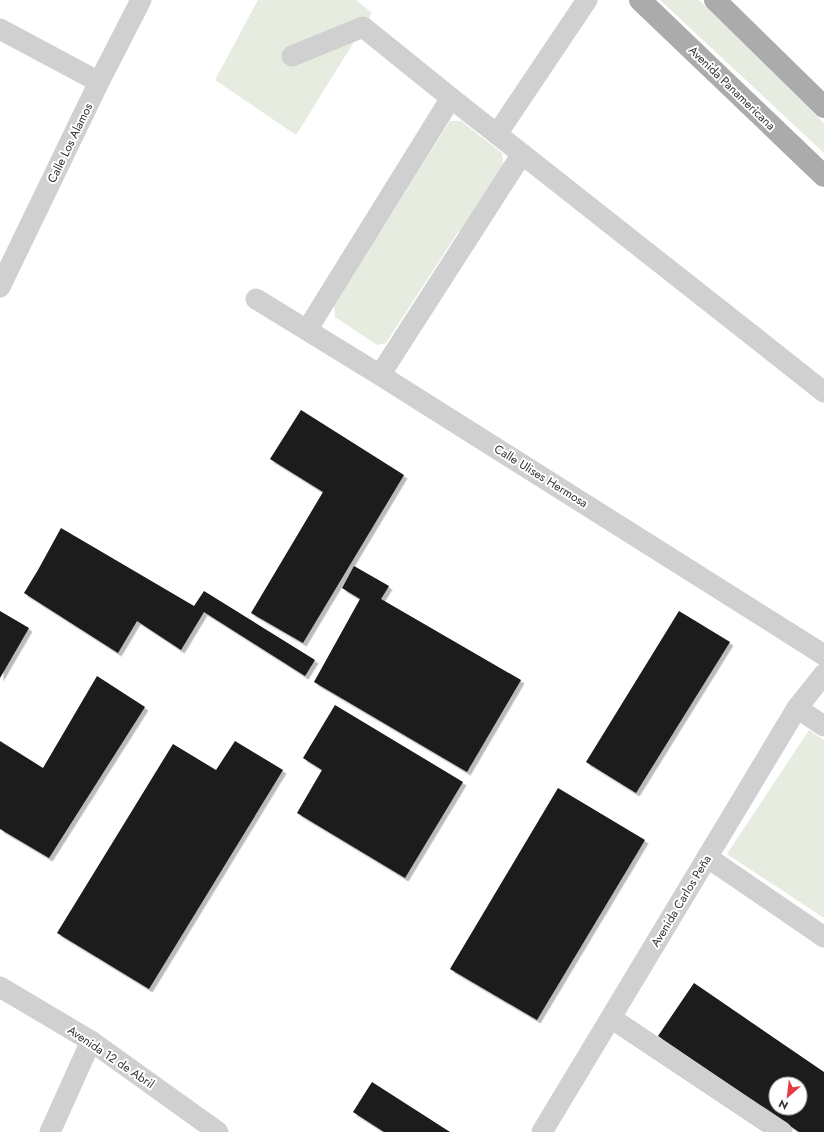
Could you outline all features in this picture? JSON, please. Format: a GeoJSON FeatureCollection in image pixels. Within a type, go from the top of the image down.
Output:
{"type":"FeatureCollection","features":[{"type":"Feature","properties":{"kind":"main road","name":"Avenida Panamericana"},"geometry":{"type":"LineString","coordinates":[[640,0],[824,176]]}},
{"type":"Feature","properties":{"kind":"main road"},"geometry":{"type":"LineString","coordinates":[[715,0],[824,107]]}},
{"type":"Feature","properties":{"kind":"street","name":"Calle Los Alamos"},"geometry":{"type":"LineString","coordinates":[[0,287],[141,0]]}},
{"type":"Feature","properties":{"kind":"street"},"geometry":{"type":"LineString","coordinates":[[497,134],[587,0]]}},
{"type":"Feature","properties":{"kind":"street"},"geometry":{"type":"LineString","coordinates":[[292,56],[363,27],[824,392]]}},
{"type":"Feature","properties":{"kind":"street"},"geometry":{"type":"LineString","coordinates":[[0,28],[100,82]]}},
{"type":"Feature","properties":{"kind":"street"},"geometry":{"type":"LineString","coordinates":[[307,330],[451,98]]}},
{"type":"Feature","properties":{"kind":"street"},"geometry":{"type":"LineString","coordinates":[[380,375],[522,154]]}},
{"type":"Feature","properties":{"kind":"street","name":"Calle Ulises Hermosa"},"geometry":{"type":"LineString","coordinates":[[256,299],[380,375],[824,655]]}},
{"type":"Feature","properties":{"kind":"street","name":"Avenida Carlos Peña"},"geometry":{"type":"LineString","coordinates":[[542,1132],[797,708],[824,674]]}},
{"type":"Feature","properties":{"kind":"street"},"geometry":{"type":"LineString","coordinates":[[797,708],[824,726]]}},
{"type":"Feature","properties":{"kind":"street"},"geometry":{"type":"LineString","coordinates":[[707,857],[824,937]]}},
{"type":"Feature","properties":{"kind":"street","name":"Avenida 12 de Abril"},"geometry":{"type":"LineString","coordinates":[[0,987],[92,1042],[218,1132]]}},
{"type":"Feature","properties":{"kind":"street"},"geometry":{"type":"LineString","coordinates":[[611,1018],[782,1132]]}},
{"type":"Feature","properties":{"kind":"street"},"geometry":{"type":"LineString","coordinates":[[50,1132],[92,1042]]}},
{"type":"Feature","properties":{"kind":"shaded area"},"geometry":{"type":"Polygon","coordinates":[[[258,0],[356,0],[372,13],[296,135],[215,80],[258,0]]]}},
{"type":"Feature","properties":{"kind":"shaded area"},"geometry":{"type":"Polygon","coordinates":[[[660,0],[699,0],[824,123],[824,153],[660,0]]]}},
{"type":"Feature","properties":{"kind":"shaded area"},"geometry":{"type":"Polygon","coordinates":[[[450,121],[461,121],[502,153],[503,163],[505,164],[461,233],[458,232],[386,343],[377,345],[335,317],[334,306],[450,121]]]}},
{"type":"Feature","properties":{"kind":"shaded area"},"geometry":{"type":"Polygon","coordinates":[[[809,730],[824,740],[824,918],[727,854],[809,730]]]}},
{"type":"Feature","properties":{"kind":"building"},"geometry":{"type":"Polygon","coordinates":[[[301,410],[404,475],[303,643],[251,613],[323,492],[270,459],[301,410]]]}},
{"type":"Feature","properties":{"kind":"building"},"geometry":{"type":"Polygon","coordinates":[[[61,528],[194,606],[204,591],[315,660],[305,676],[204,612],[181,650],[137,621],[118,653],[24,593],[61,528]]]}},
{"type":"Feature","properties":{"kind":"building"},"geometry":{"type":"Polygon","coordinates":[[[354,566],[389,586],[381,599],[521,680],[467,772],[314,682],[360,599],[342,588],[354,566]]]}},
{"type":"Feature","properties":{"kind":"building"},"geometry":{"type":"Polygon","coordinates":[[[0,611],[29,628],[0,678],[0,611]]]}},
{"type":"Feature","properties":{"kind":"building"},"geometry":{"type":"Polygon","coordinates":[[[679,611],[730,642],[636,793],[586,762],[679,611]]]}},
{"type":"Feature","properties":{"kind":"building"},"geometry":{"type":"Polygon","coordinates":[[[97,676],[145,707],[49,858],[0,829],[0,741],[43,768],[97,676]]]}},
{"type":"Feature","properties":{"kind":"building"},"geometry":{"type":"Polygon","coordinates":[[[335,705],[463,782],[405,878],[297,813],[322,770],[303,758],[335,705]]]}},
{"type":"Feature","properties":{"kind":"building"},"geometry":{"type":"Polygon","coordinates":[[[235,741],[283,770],[149,989],[57,933],[173,744],[216,770],[235,741]]]}},
{"type":"Feature","properties":{"kind":"building"},"geometry":{"type":"Polygon","coordinates":[[[558,788],[645,840],[537,1020],[450,969],[558,788]]]}},
{"type":"Feature","properties":{"kind":"building"},"geometry":{"type":"Polygon","coordinates":[[[694,983],[824,1072],[824,1132],[799,1132],[776,1116],[808,1116],[808,1076],[768,1076],[768,1111],[658,1036],[694,983]]]}},
{"type":"Feature","properties":{"kind":"building"},"geometry":{"type":"Polygon","coordinates":[[[372,1082],[450,1132],[384,1132],[353,1112],[372,1082]]]}}]}
